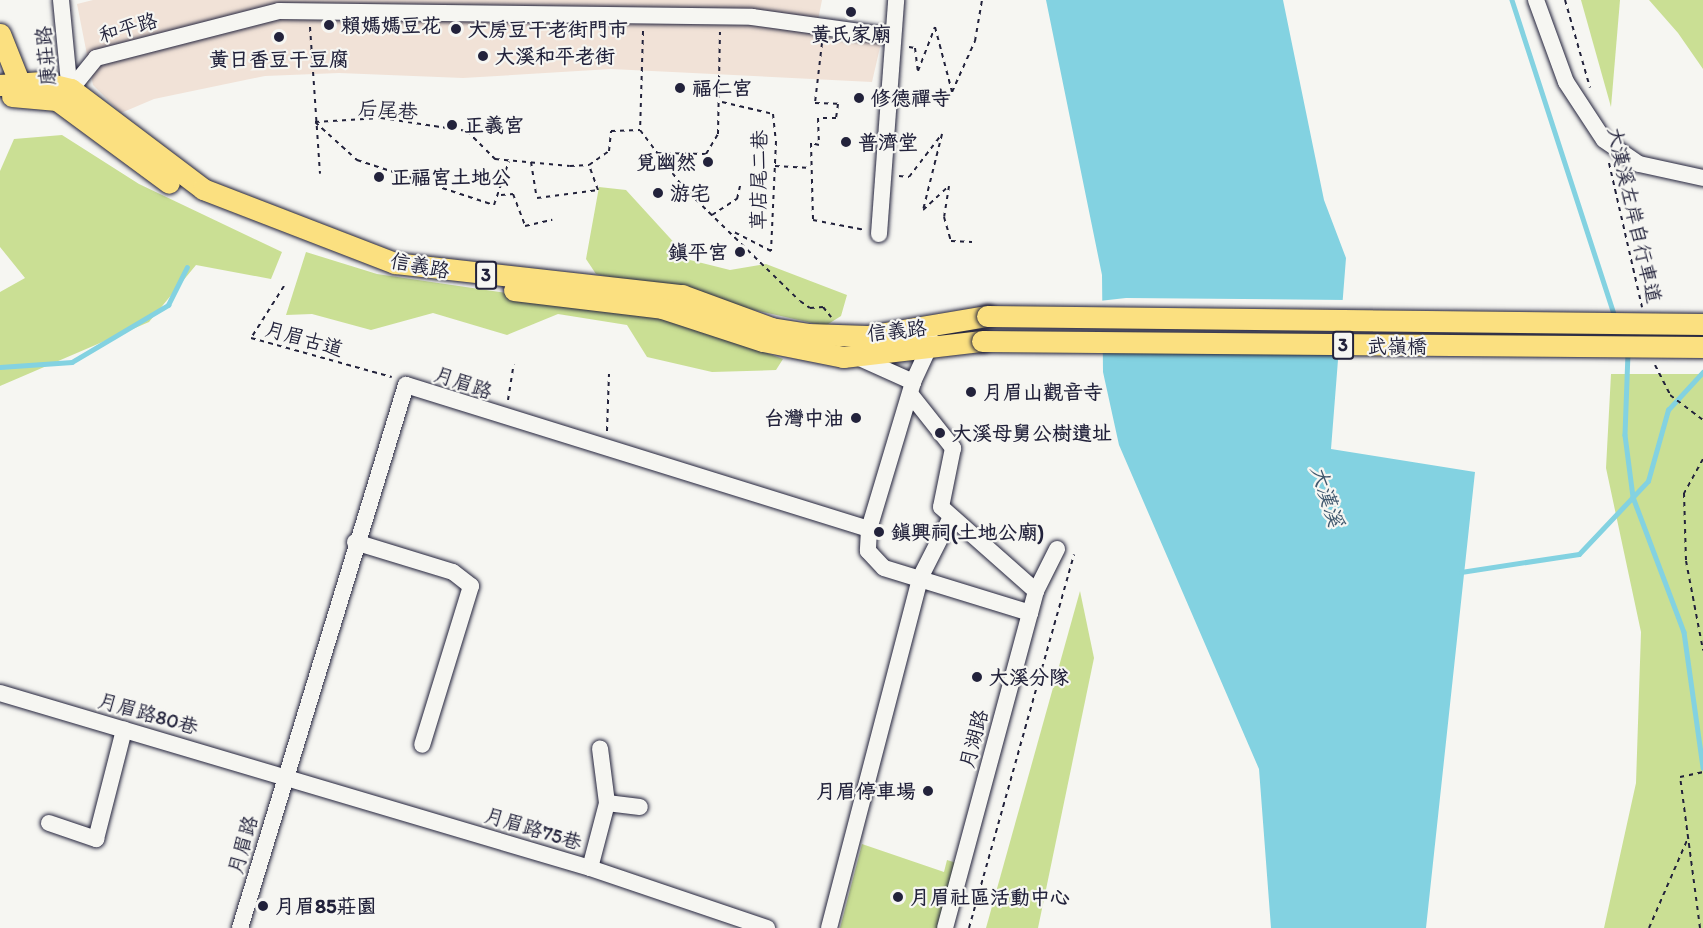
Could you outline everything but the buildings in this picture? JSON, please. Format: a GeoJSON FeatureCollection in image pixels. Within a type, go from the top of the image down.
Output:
{"type":"FeatureCollection","features":[{"type":"Feature","properties":{"kind":"main road"},"geometry":{"type":"LineString","coordinates":[[0,34],[23,88]]}},
{"type":"Feature","properties":{"kind":"main road","name":"信義路"},"geometry":{"type":"LineString","coordinates":[[0,85],[23,88],[57,100],[70,99],[203,189],[395,263],[682,295],[771,328],[808,334],[867,336],[941,327],[987,316]]}},
{"type":"Feature","properties":{"kind":"main road","name":"信義路"},"geometry":{"type":"LineString","coordinates":[[0,99],[23,88]]}},
{"type":"Feature","properties":{"kind":"main road","name":"信義路"},"geometry":{"type":"LineString","coordinates":[[70,99],[158,177],[275,233],[386,271],[662,308],[763,341],[855,356],[926,350],[982,341]]}},
{"type":"Feature","properties":{"kind":"main road","name":"武嶺橋"},"geometry":{"type":"LineString","coordinates":[[987,316],[1703,324]]}},
{"type":"Feature","properties":{"kind":"main road","name":"武嶺橋"},"geometry":{"type":"LineString","coordinates":[[982,341],[1703,347]]}},
{"type":"Feature","properties":{"kind":"street","name":"康莊路"},"geometry":{"type":"LineString","coordinates":[[61,0],[70,99]]}},
{"type":"Feature","properties":{"kind":"street"},"geometry":{"type":"LineString","coordinates":[[749,0],[752,17]]}},
{"type":"Feature","properties":{"kind":"street"},"geometry":{"type":"LineString","coordinates":[[879,234],[889,36],[896,0]]}},
{"type":"Feature","properties":{"kind":"street"},"geometry":{"type":"LineString","coordinates":[[1536,0],[1566,82],[1604,140],[1640,164],[1703,178]]}},
{"type":"Feature","properties":{"kind":"street","name":"和平路"},"geometry":{"type":"LineString","coordinates":[[70,99],[96,58],[278,5],[309,13],[455,5],[752,17],[823,31],[889,36]]}},
{"type":"Feature","properties":{"kind":"street"},"geometry":{"type":"LineString","coordinates":[[941,327],[926,350],[912,389],[869,529],[868,551],[884,568],[1030,613]]}},
{"type":"Feature","properties":{"kind":"street"},"geometry":{"type":"LineString","coordinates":[[855,356],[912,389],[952,448],[940,507],[950,519],[1036,591]]}},
{"type":"Feature","properties":{"kind":"street","name":"月眉路"},"geometry":{"type":"LineString","coordinates":[[240,928],[355,542],[406,386],[505,419],[606,446],[869,529]]}},
{"type":"Feature","properties":{"kind":"street"},"geometry":{"type":"LineString","coordinates":[[829,928],[920,578],[950,519]]}},
{"type":"Feature","properties":{"kind":"street"},"geometry":{"type":"LineString","coordinates":[[355,542],[453,572],[471,586],[422,745]]}},
{"type":"Feature","properties":{"kind":"street","name":"月湖路"},"geometry":{"type":"LineString","coordinates":[[945,928],[1036,591],[1057,549]]}},
{"type":"Feature","properties":{"kind":"street","name":"月眉路80巷"},"geometry":{"type":"LineString","coordinates":[[0,693],[285,775]]}},
{"type":"Feature","properties":{"kind":"street"},"geometry":{"type":"LineString","coordinates":[[49,823],[96,839],[124,729]]}},
{"type":"Feature","properties":{"kind":"street"},"geometry":{"type":"LineString","coordinates":[[590,868],[607,802],[600,748]]}},
{"type":"Feature","properties":{"kind":"street","name":"月眉路75巷"},"geometry":{"type":"LineString","coordinates":[[285,775],[590,868],[767,928]]}},
{"type":"Feature","properties":{"kind":"street"},"geometry":{"type":"LineString","coordinates":[[607,802],[640,807]]}},
{"type":"Feature","properties":{"kind":"path"},"geometry":{"type":"LineString","coordinates":[[889,36],[901,46],[915,48],[918,71],[934,27],[952,92],[975,41],[982,0]]}},
{"type":"Feature","properties":{"kind":"path"},"geometry":{"type":"LineString","coordinates":[[1565,0],[1592,97]]}},
{"type":"Feature","properties":{"kind":"path"},"geometry":{"type":"LineString","coordinates":[[309,13],[320,174]]}},
{"type":"Feature","properties":{"kind":"path"},"geometry":{"type":"LineString","coordinates":[[644,13],[640,130],[657,153],[712,215],[735,234],[810,308]]}},
{"type":"Feature","properties":{"kind":"path"},"geometry":{"type":"LineString","coordinates":[[657,153],[706,153],[718,134],[722,102],[720,17]]}},
{"type":"Feature","properties":{"kind":"path"},"geometry":{"type":"LineString","coordinates":[[823,31],[815,103],[838,104],[836,118],[818,118],[819,145],[811,143],[813,220],[879,234]]}},
{"type":"Feature","properties":{"kind":"path","name":"草店尾二巷"},"geometry":{"type":"LineString","coordinates":[[722,102],[772,114],[775,166],[771,251],[729,230]]}},
{"type":"Feature","properties":{"kind":"path","name":"后尾巷"},"geometry":{"type":"LineString","coordinates":[[315,122],[381,118],[467,130],[495,159],[589,165]]}},
{"type":"Feature","properties":{"kind":"path"},"geometry":{"type":"LineString","coordinates":[[315,122],[357,160],[387,173],[494,205],[501,195],[508,160]]}},
{"type":"Feature","properties":{"kind":"path"},"geometry":{"type":"LineString","coordinates":[[531,162],[537,198],[598,190],[589,165],[609,151],[611,131],[640,130]]}},
{"type":"Feature","properties":{"kind":"path"},"geometry":{"type":"LineString","coordinates":[[881,172],[909,177],[942,134],[924,210],[949,186],[944,217],[951,240],[972,242]]}},
{"type":"Feature","properties":{"kind":"path","name":"大漢溪左岸自行車道"},"geometry":{"type":"LineString","coordinates":[[1604,140],[1642,310]]}},
{"type":"Feature","properties":{"kind":"path"},"geometry":{"type":"LineString","coordinates":[[775,166],[811,168]]}},
{"type":"Feature","properties":{"kind":"path"},"geometry":{"type":"LineString","coordinates":[[712,215],[737,199],[741,182]]}},
{"type":"Feature","properties":{"kind":"path"},"geometry":{"type":"LineString","coordinates":[[501,195],[513,194],[525,226],[552,220]]}},
{"type":"Feature","properties":{"kind":"path","name":"月眉古道"},"geometry":{"type":"LineString","coordinates":[[284,286],[251,338],[406,386]]}},
{"type":"Feature","properties":{"kind":"path"},"geometry":{"type":"LineString","coordinates":[[1654,362],[1671,395],[1703,420]]}},
{"type":"Feature","properties":{"kind":"path"},"geometry":{"type":"LineString","coordinates":[[505,419],[514,364]]}},
{"type":"Feature","properties":{"kind":"path"},"geometry":{"type":"LineString","coordinates":[[606,446],[609,374]]}},
{"type":"Feature","properties":{"kind":"path"},"geometry":{"type":"LineString","coordinates":[[1703,459],[1684,493],[1686,561],[1703,650]]}},
{"type":"Feature","properties":{"kind":"path"},"geometry":{"type":"LineString","coordinates":[[969,928],[1074,554]]}},
{"type":"Feature","properties":{"kind":"path"},"geometry":{"type":"LineString","coordinates":[[1700,928],[1680,777],[1703,771]]}},
{"type":"Feature","properties":{"kind":"path"},"geometry":{"type":"LineString","coordinates":[[1649,928],[1688,838]]}},
{"type":"Feature","properties":{"kind":"shaded area","name":"大溪和平老街"},"geometry":{"type":"Polygon","coordinates":[[[93,0],[822,0],[815,35],[881,43],[872,82],[611,69],[463,78],[339,73],[265,76],[154,99],[121,113],[93,85],[77,4],[93,0]]]}},
{"type":"Feature","properties":{"kind":"green space"},"geometry":{"type":"Polygon","coordinates":[[[1581,0],[1620,0],[1611,107],[1581,0]]]}},
{"type":"Feature","properties":{"kind":"green space"},"geometry":{"type":"Polygon","coordinates":[[[1649,0],[1703,0],[1703,69],[1678,33],[1649,0]]]}},
{"type":"Feature","properties":{"kind":"green space"},"geometry":{"type":"Polygon","coordinates":[[[62,135],[139,184],[282,252],[271,279],[196,265],[149,322],[0,386],[0,292],[25,278],[0,247],[0,171],[14,139],[62,135]]]}},
{"type":"Feature","properties":{"kind":"green space"},"geometry":{"type":"Polygon","coordinates":[[[599,187],[626,190],[690,260],[730,270],[766,264],[847,295],[841,316],[825,326],[596,274],[586,259],[599,187]]]}},
{"type":"Feature","properties":{"kind":"green space"},"geometry":{"type":"Polygon","coordinates":[[[306,252],[377,274],[665,316],[783,359],[776,370],[712,372],[647,357],[627,325],[558,314],[507,335],[433,313],[371,330],[312,314],[286,315],[306,252]]]}},
{"type":"Feature","properties":{"kind":"green space"},"geometry":{"type":"Polygon","coordinates":[[[1611,374],[1703,374],[1703,928],[1604,928],[1636,783],[1641,632],[1606,468],[1611,374]]]}},
{"type":"Feature","properties":{"kind":"green space"},"geometry":{"type":"Polygon","coordinates":[[[1080,591],[1094,658],[1038,928],[986,928],[1080,591]]]}},
{"type":"Feature","properties":{"kind":"green space"},"geometry":{"type":"Polygon","coordinates":[[[862,844],[944,872],[947,860],[960,864],[943,928],[840,928],[862,844]]]}},
{"type":"Feature","properties":{"kind":"water","name":"大漢溪"},"geometry":{"type":"Polygon","coordinates":[[[1046,0],[1283,0],[1324,200],[1346,258],[1331,449],[1475,472],[1426,928],[1271,928],[1259,769],[1119,445],[1103,372],[1102,275],[1046,0]]]}},
{"type":"Feature","properties":{"kind":"pier"},"geometry":{"type":"Polygon","coordinates":[[[1126,298],[1346,300],[1342,351],[1100,349],[1099,301],[1126,298]]]}},
{"type":"Feature","properties":{"kind":"waterway"},"geometry":{"type":"LineString","coordinates":[[1512,0],[1615,317]]}},
{"type":"Feature","properties":{"kind":"waterway"},"geometry":{"type":"LineString","coordinates":[[0,367],[72,362],[168,305],[187,267]]}},
{"type":"Feature","properties":{"kind":"waterway"},"geometry":{"type":"LineString","coordinates":[[1628,353],[1625,435],[1633,497],[1684,632],[1703,768]]}},
{"type":"Feature","properties":{"kind":"waterway"},"geometry":{"type":"LineString","coordinates":[[1461,572],[1579,554],[1648,481],[1668,410],[1703,372]]}},
{"type":"Feature","properties":{"kind":"place","name":"黃氏家廟"},"geometry":{"type":"Point","coordinates":[851,12]}},
{"type":"Feature","properties":{"kind":"place","name":"賴媽媽豆花"},"geometry":{"type":"Point","coordinates":[329,25]}},
{"type":"Feature","properties":{"kind":"place","name":"大房豆干老街門市"},"geometry":{"type":"Point","coordinates":[456,29]}},
{"type":"Feature","properties":{"kind":"place","name":"黃日香豆干豆腐"},"geometry":{"type":"Point","coordinates":[279,37]}},
{"type":"Feature","properties":{"kind":"place","name":"大溪和平老街"},"geometry":{"type":"Point","coordinates":[483,56]}},
{"type":"Feature","properties":{"kind":"place","name":"福仁宮"},"geometry":{"type":"Point","coordinates":[680,88]}},
{"type":"Feature","properties":{"kind":"place","name":"修德禪寺"},"geometry":{"type":"Point","coordinates":[859,98]}},
{"type":"Feature","properties":{"kind":"place","name":"正義宮"},"geometry":{"type":"Point","coordinates":[452,125]}},
{"type":"Feature","properties":{"kind":"place","name":"普濟堂"},"geometry":{"type":"Point","coordinates":[846,142]}},
{"type":"Feature","properties":{"kind":"place","name":"覓幽然"},"geometry":{"type":"Point","coordinates":[708,162]}},
{"type":"Feature","properties":{"kind":"place","name":"正福宮土地公"},"geometry":{"type":"Point","coordinates":[379,177]}},
{"type":"Feature","properties":{"kind":"place","name":"游宅"},"geometry":{"type":"Point","coordinates":[658,193]}},
{"type":"Feature","properties":{"kind":"place","name":"鎮平宮"},"geometry":{"type":"Point","coordinates":[740,252]}},
{"type":"Feature","properties":{"kind":"place","name":"月眉山觀音寺"},"geometry":{"type":"Point","coordinates":[971,392]}},
{"type":"Feature","properties":{"kind":"place","name":"台灣中油"},"geometry":{"type":"Point","coordinates":[856,418]}},
{"type":"Feature","properties":{"kind":"place","name":"大溪母舅公樹遺址"},"geometry":{"type":"Point","coordinates":[940,433]}},
{"type":"Feature","properties":{"kind":"place","name":"鎮興祠(土地公廟)"},"geometry":{"type":"Point","coordinates":[879,532]}},
{"type":"Feature","properties":{"kind":"place","name":"大溪分隊"},"geometry":{"type":"Point","coordinates":[977,677]}},
{"type":"Feature","properties":{"kind":"place","name":"月眉停車場"},"geometry":{"type":"Point","coordinates":[928,791]}},
{"type":"Feature","properties":{"kind":"place","name":"月眉社區活動中心"},"geometry":{"type":"Point","coordinates":[898,897]}},
{"type":"Feature","properties":{"kind":"place","name":"月眉85莊園"},"geometry":{"type":"Point","coordinates":[263,906]}}]}
